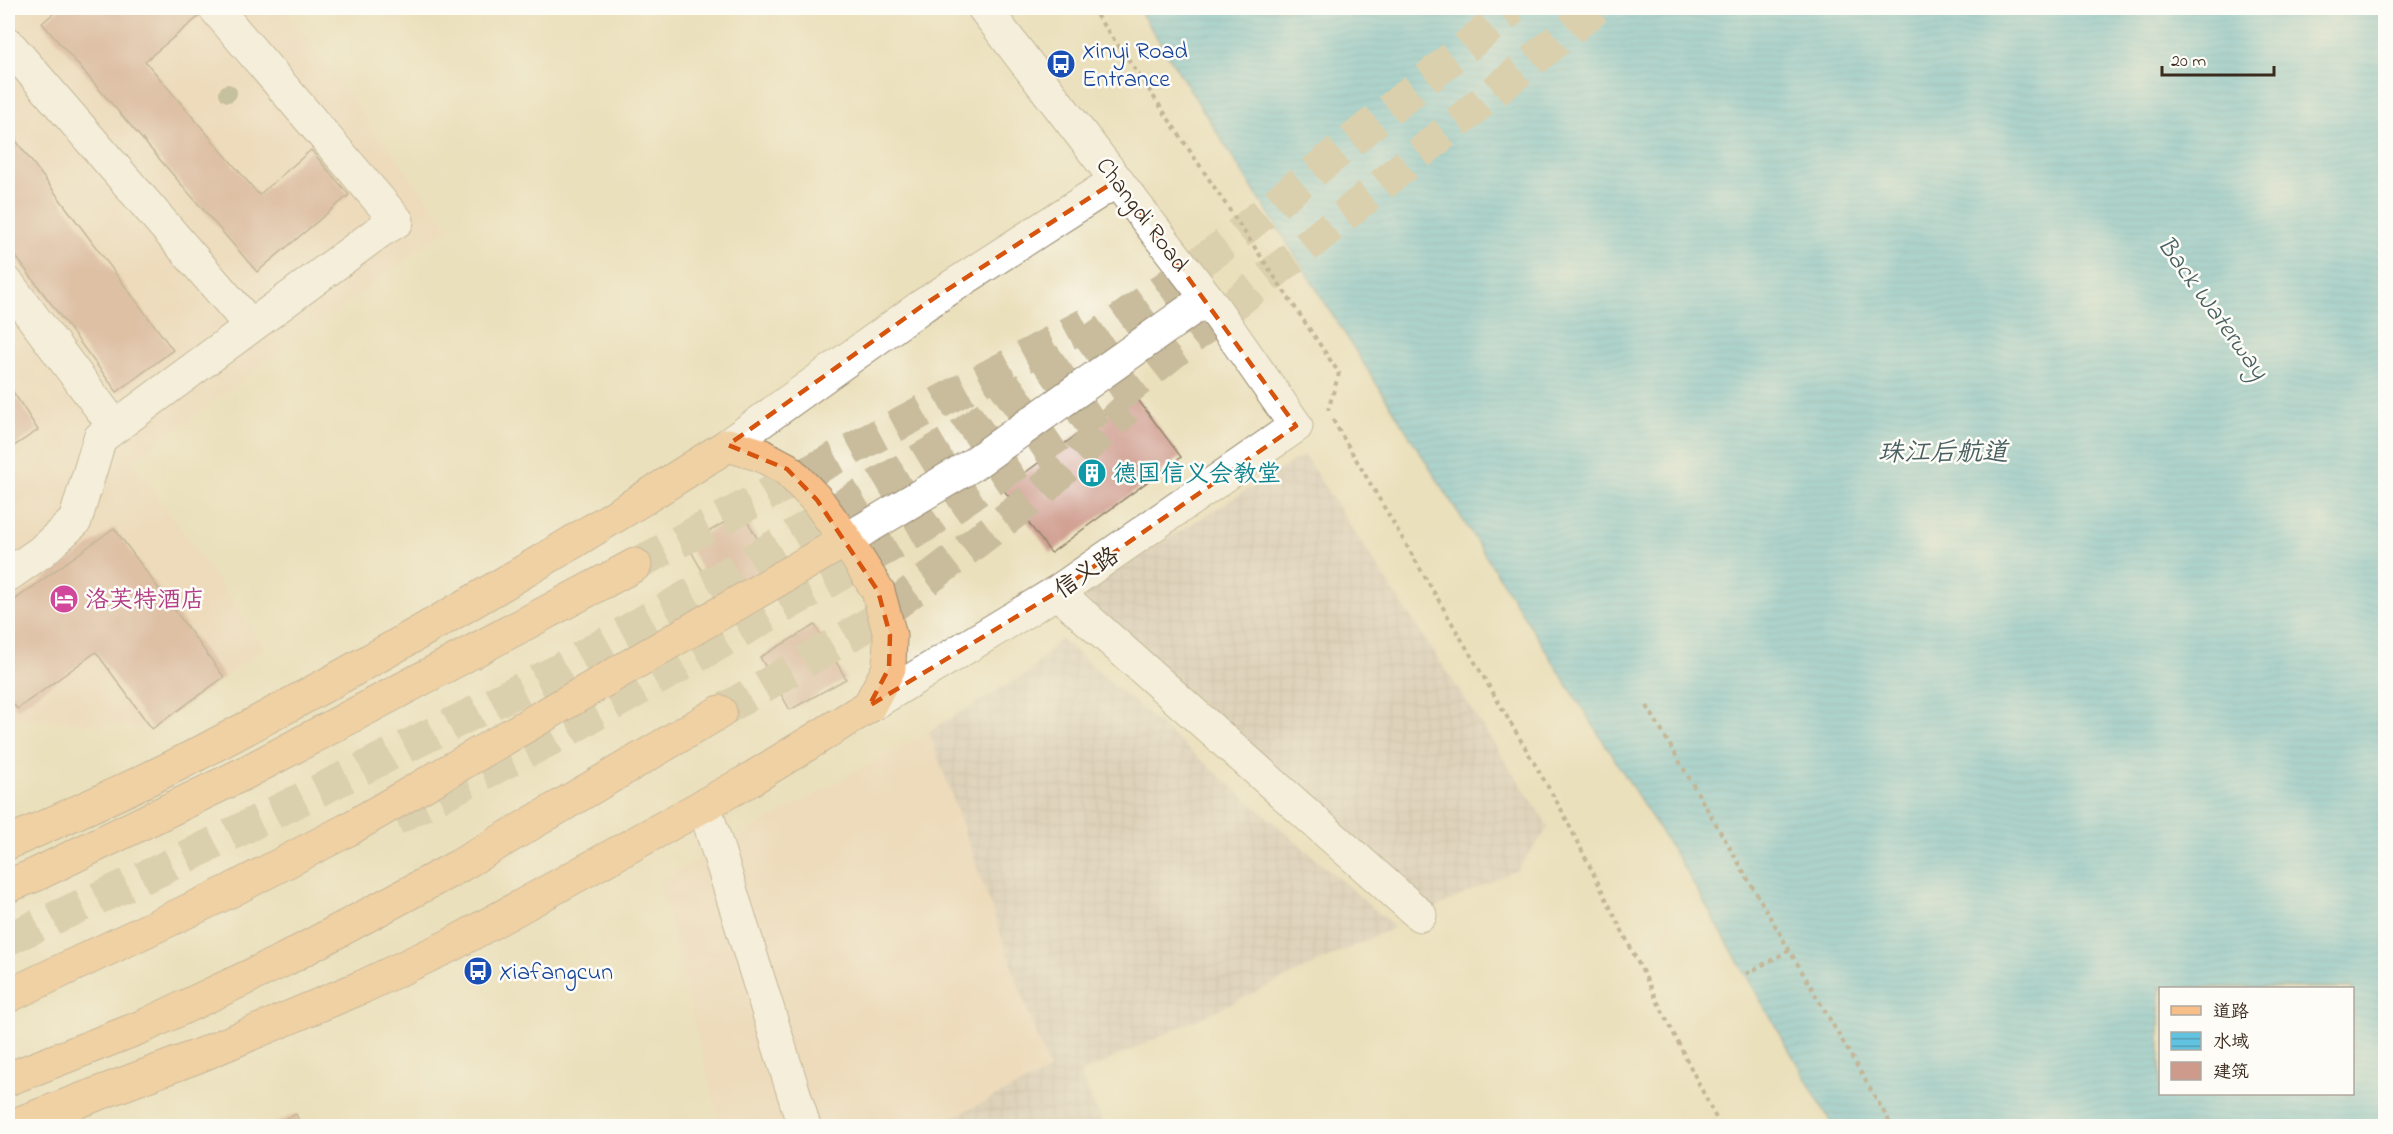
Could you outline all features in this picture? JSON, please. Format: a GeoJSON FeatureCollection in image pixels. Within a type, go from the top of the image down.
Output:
{"type":"FeatureCollection","features":[{"type":"Feature","properties":{"kind":"main road"},"geometry":{"type":"LineString","coordinates":[[8,843],[195,756],[328,683],[637,503],[728,445],[761,455],[787,469],[817,500],[846,540],[878,591],[890,635],[889,668],[869,706],[704,806],[451,945],[362,987],[198,1056],[12,1126]]}},
{"type":"Feature","properties":{"kind":"main road"},"geometry":{"type":"LineString","coordinates":[[8,996],[230,891],[347,831],[846,540]]}},
{"type":"Feature","properties":{"kind":"main road"},"geometry":{"type":"LineString","coordinates":[[8,886],[245,773],[635,565]]}},
{"type":"Feature","properties":{"kind":"main road"},"geometry":{"type":"LineString","coordinates":[[8,1079],[144,1026],[284,960],[459,866],[720,712]]}},
{"type":"Feature","properties":{"kind":"street"},"geometry":{"type":"LineString","coordinates":[[8,572],[41,552],[75,521],[100,438],[380,231],[397,221],[215,8]]}},
{"type":"Feature","properties":{"kind":"street","name":"Changdi Road"},"geometry":{"type":"LineString","coordinates":[[984,8],[1207,298],[1296,426]]}},
{"type":"Feature","properties":{"kind":"street"},"geometry":{"type":"LineString","coordinates":[[8,44],[251,326]]}},
{"type":"Feature","properties":{"kind":"street"},"geometry":{"type":"LineString","coordinates":[[728,445],[922,306],[1117,180]]}},
{"type":"Feature","properties":{"kind":"street"},"geometry":{"type":"LineString","coordinates":[[8,284],[115,427]]}},
{"type":"Feature","properties":{"kind":"street"},"geometry":{"type":"LineString","coordinates":[[846,540],[972,465],[1207,298]]}},
{"type":"Feature","properties":{"kind":"street","name":"信义路"},"geometry":{"type":"LineString","coordinates":[[869,706],[1057,592],[1296,426]]}},
{"type":"Feature","properties":{"kind":"street"},"geometry":{"type":"LineString","coordinates":[[1057,592],[1420,915]]}},
{"type":"Feature","properties":{"kind":"street"},"geometry":{"type":"LineString","coordinates":[[704,806],[804,1126]]}},
{"type":"Feature","properties":{"kind":"path"},"geometry":{"type":"LineString","coordinates":[[1091,8],[1140,76],[1339,373],[1328,411],[1561,809],[1720,1126]]}},
{"type":"Feature","properties":{"kind":"path"},"geometry":{"type":"LineString","coordinates":[[1647,706],[1892,1126]]}},
{"type":"Feature","properties":{"kind":"path"},"geometry":{"type":"LineString","coordinates":[[1746,974],[1790,950]]}},
{"type":"Feature","properties":{"kind":"highlighted area"},"geometry":{"type":"Polygon","coordinates":[[[1117,180],[1296,426],[1057,592],[869,706],[889,668],[890,635],[878,591],[817,500],[787,469],[728,445],[922,306],[1117,180]]]}},
{"type":"Feature","properties":{"kind":"shaded area"},"geometry":{"type":"Polygon","coordinates":[[[8,8],[284,8],[449,228],[133,461],[265,648],[152,729],[8,718],[8,8]]]}},
{"type":"Feature","properties":{"kind":"shaded area"},"geometry":{"type":"Polygon","coordinates":[[[1304,455],[1549,827],[1517,870],[1428,911],[1079,593],[1304,455]]]}},
{"type":"Feature","properties":{"kind":"shaded area"},"geometry":{"type":"Polygon","coordinates":[[[1060,638],[1395,927],[1080,1074],[1104,1126],[934,1126],[1049,1071],[929,731],[1032,670],[1060,638]]]}},
{"type":"Feature","properties":{"kind":"shaded area"},"geometry":{"type":"Polygon","coordinates":[[[929,731],[1049,1071],[934,1126],[720,1126],[659,881],[929,731]]]}},
{"type":"Feature","properties":{"kind":"water","name":"珠江后航道"},"geometry":{"type":"Polygon","coordinates":[[[1138,8],[2385,8],[2385,1126],[1833,1126],[1690,878],[1138,8]]]}},
{"type":"Feature","properties":{"kind":"building"},"geometry":{"type":"Polygon","coordinates":[[[60,8],[196,8],[202,14],[145,61],[259,195],[311,150],[349,195],[257,272],[42,23],[60,8]]]}},
{"type":"Feature","properties":{"kind":"building"},"geometry":{"type":"Polygon","coordinates":[[[8,130],[173,350],[117,392],[8,246],[8,130]]]}},
{"type":"Feature","properties":{"kind":"building"},"geometry":{"type":"Polygon","coordinates":[[[8,384],[38,430],[8,450],[8,384]]]}},
{"type":"Feature","properties":{"kind":"building","name":"德国信义会教堂"},"geometry":{"type":"Polygon","coordinates":[[[1133,393],[1181,457],[1051,553],[1003,489],[1133,393]]]}},
{"type":"Feature","properties":{"kind":"building"},"geometry":{"type":"Polygon","coordinates":[[[742,512],[773,566],[717,597],[687,544],[742,512]]]}},
{"type":"Feature","properties":{"kind":"building"},"geometry":{"type":"Polygon","coordinates":[[[114,528],[224,677],[152,729],[96,652],[17,709],[8,696],[8,605],[114,528]]]}},
{"type":"Feature","properties":{"kind":"building"},"geometry":{"type":"Polygon","coordinates":[[[815,625],[846,679],[790,710],[760,657],[815,625]]]}},
{"type":"Feature","properties":{"kind":"building"},"geometry":{"type":"Polygon","coordinates":[[[296,1114],[301,1126],[269,1126],[296,1114]]]}},
{"type":"Feature","properties":{"kind":"tunnel"},"geometry":{"type":"LineString","coordinates":[[8,939],[162,869],[555,672],[748,562],[958,437],[1227,243],[1513,8]]}},
{"type":"Feature","properties":{"kind":"tunnel"},"geometry":{"type":"LineString","coordinates":[[395,819],[561,734],[923,527],[1125,391],[1311,243],[1596,8]]}},
{"type":"Feature","properties":{"kind":"tunnel"},"geometry":{"type":"LineString","coordinates":[[635,565],[1086,324]]}},
{"type":"Feature","properties":{"kind":"tunnel"},"geometry":{"type":"LineString","coordinates":[[720,712],[872,622],[1036,496],[1126,409]]}},
{"type":"Feature","properties":{"kind":"place","name":"Xinyi Road Entrance"},"geometry":{"type":"Point","coordinates":[1061,64]}},
{"type":"Feature","properties":{"kind":"place","name":"德国信义会教堂"},"geometry":{"type":"Point","coordinates":[1092,473]}},
{"type":"Feature","properties":{"kind":"place","name":"洛芙特酒店"},"geometry":{"type":"Point","coordinates":[64,599]}},
{"type":"Feature","properties":{"kind":"place","name":"Xiafangcun"},"geometry":{"type":"Point","coordinates":[478,971]}},
{"type":"Feature","properties":{"kind":"water label","name":"Back Waterway"},"geometry":{"type":"Point","coordinates":[2214,307]}}]}
